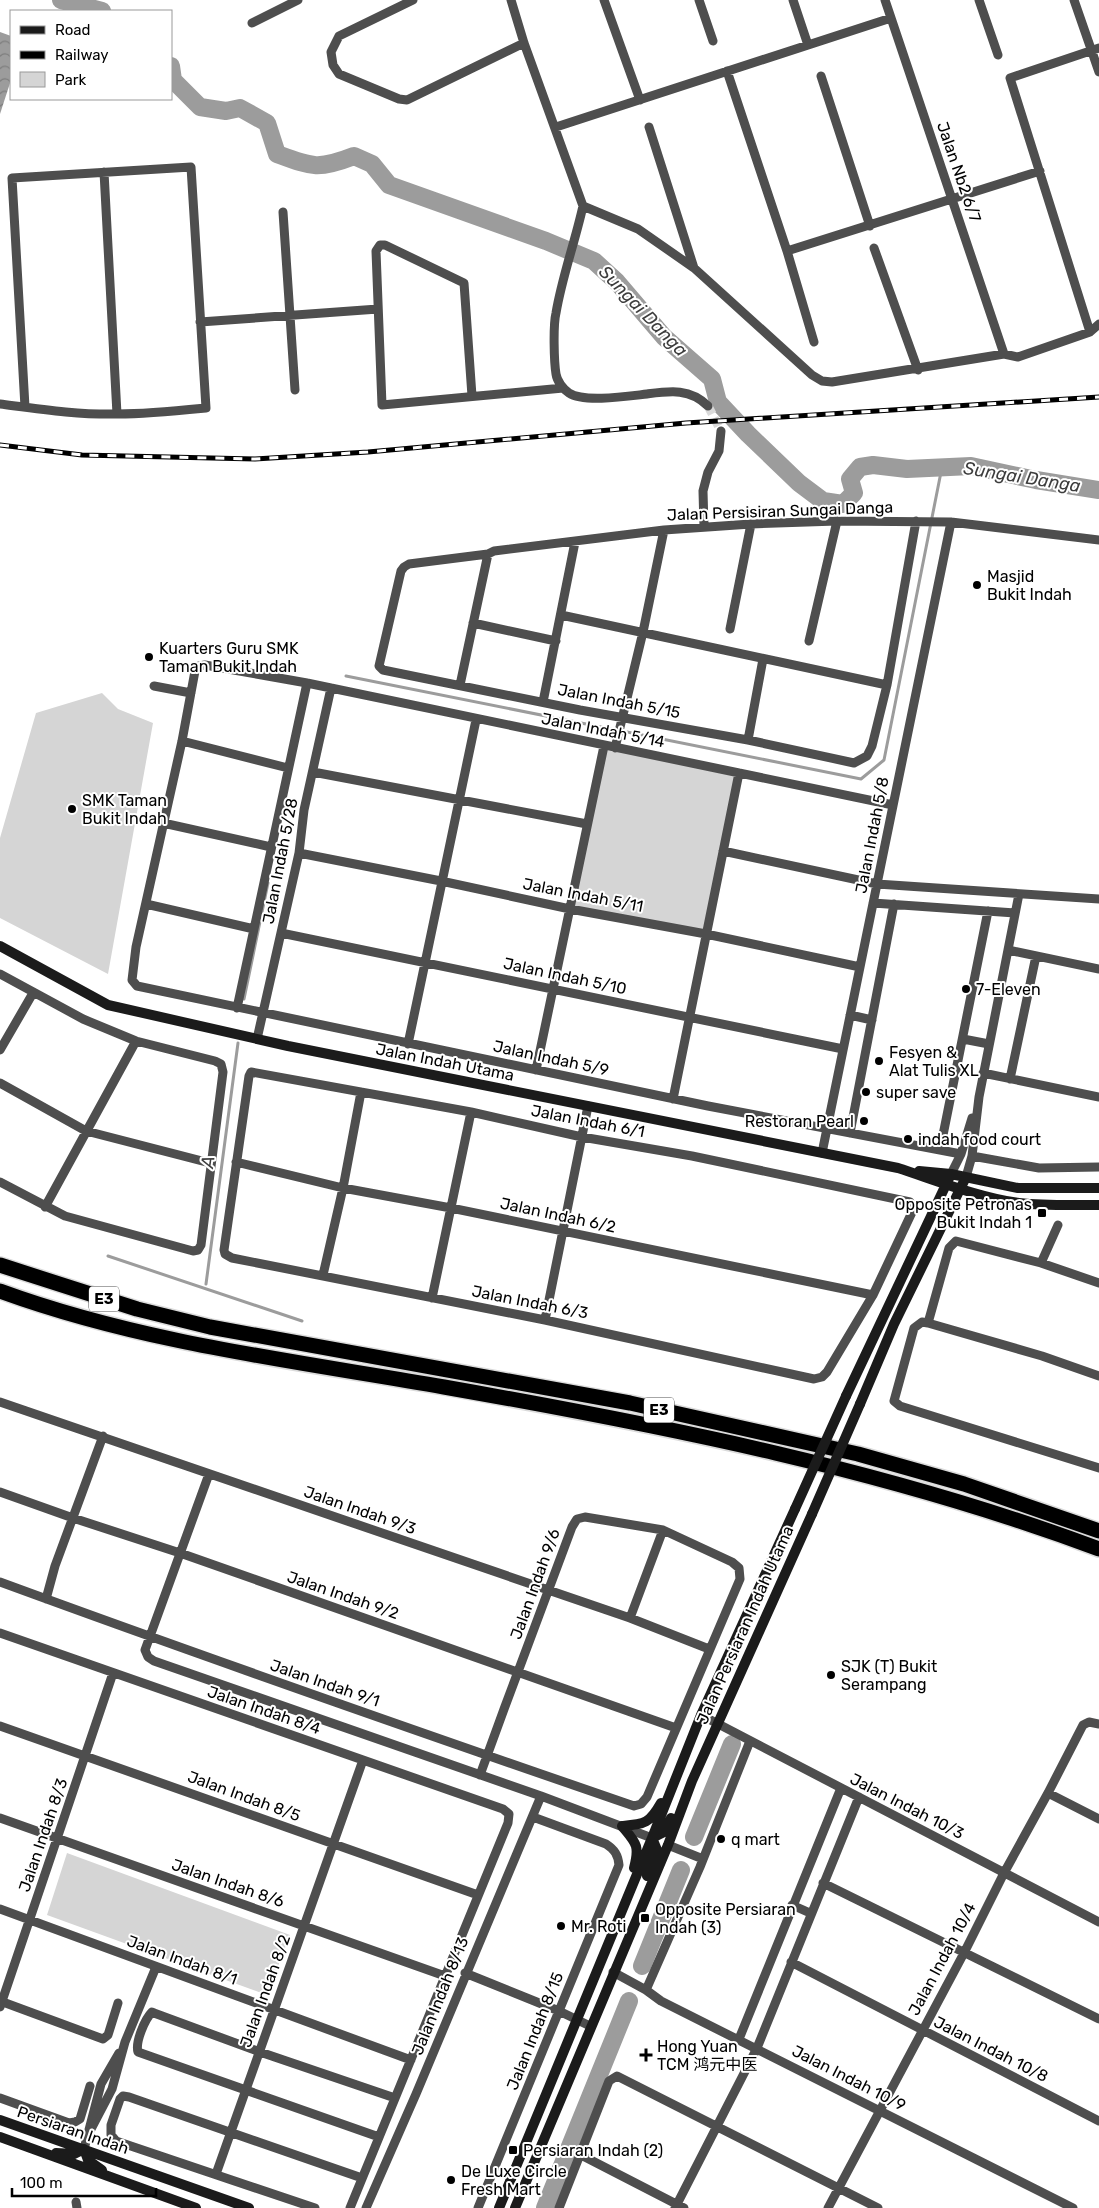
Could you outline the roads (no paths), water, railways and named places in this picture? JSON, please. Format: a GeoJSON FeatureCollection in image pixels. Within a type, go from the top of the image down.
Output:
{"type":"FeatureCollection","features":[{"type":"Feature","properties":{"kind":"highway","name":"E3"},"geometry":{"type":"LineString","coordinates":[[0,1265],[136,1309],[210,1328],[630,1403],[858,1454],[964,1484],[1099,1530]]}},
{"type":"Feature","properties":{"kind":"highway","name":"E3"},"geometry":{"type":"LineString","coordinates":[[0,1291],[98,1321],[185,1342],[606,1416],[782,1455],[962,1502],[1099,1549]]}},
{"type":"Feature","properties":{"kind":"main road","name":"Jalan Indah Utama"},"geometry":{"type":"LineString","coordinates":[[0,946],[108,1005],[257,1039],[588,1106],[898,1168],[951,1174],[966,1178]]}},
{"type":"Feature","properties":{"kind":"main road","name":"Jalan Indah Utama"},"geometry":{"type":"LineString","coordinates":[[898,1168],[961,1188]]}},
{"type":"Feature","properties":{"kind":"main road","name":"Jalan Persiaran Indah Utama"},"geometry":{"type":"LineString","coordinates":[[499,2208],[701,1715],[846,1396],[951,1174]]}},
{"type":"Feature","properties":{"kind":"main road","name":"Jalan Persiaran Indah Utama"},"geometry":{"type":"LineString","coordinates":[[515,2208],[668,1844],[692,1781],[812,1514],[894,1324],[966,1178]]}},
{"type":"Feature","properties":{"kind":"main road"},"geometry":{"type":"LineString","coordinates":[[966,1178],[1018,1188],[1099,1188]]}},
{"type":"Feature","properties":{"kind":"main road"},"geometry":{"type":"LineString","coordinates":[[961,1188],[1017,1203],[1050,1206],[1099,1205]]}},
{"type":"Feature","properties":{"kind":"main road"},"geometry":{"type":"LineString","coordinates":[[622,1826],[640,1824],[650,1820],[677,1774]]}},
{"type":"Feature","properties":{"kind":"main road"},"geometry":{"type":"LineString","coordinates":[[642,1904],[648,1872],[657,1850],[652,1838],[666,1830],[692,1781]]}},
{"type":"Feature","properties":{"kind":"main road"},"geometry":{"type":"LineString","coordinates":[[622,1826],[637,1844],[638,1850],[626,1901]]}},
{"type":"Feature","properties":{"kind":"main road","name":"Persiaran Indah"},"geometry":{"type":"LineString","coordinates":[[0,2120],[249,2208]]}},
{"type":"Feature","properties":{"kind":"main road","name":"Persiaran Indah"},"geometry":{"type":"LineString","coordinates":[[0,2137],[196,2208]]}},
{"type":"Feature","properties":{"kind":"main road"},"geometry":{"type":"LineString","coordinates":[[41,2152],[74,2154],[84,2150],[88,2160],[121,2181]]}},
{"type":"Feature","properties":{"kind":"street"},"geometry":{"type":"LineString","coordinates":[[252,23],[298,0]]}},
{"type":"Feature","properties":{"kind":"street"},"geometry":{"type":"LineString","coordinates":[[413,0],[401,3],[339,36],[331,52],[333,65],[339,74],[399,100],[407,100],[524,43]]}},
{"type":"Feature","properties":{"kind":"street"},"geometry":{"type":"LineString","coordinates":[[511,0],[524,43],[583,206],[555,316],[556,375],[563,388],[570,394],[580,397],[624,397],[672,391],[685,392],[700,399],[708,406]]}},
{"type":"Feature","properties":{"kind":"street"},"geometry":{"type":"LineString","coordinates":[[604,0],[640,100]]}},
{"type":"Feature","properties":{"kind":"street"},"geometry":{"type":"LineString","coordinates":[[699,0],[713,41]]}},
{"type":"Feature","properties":{"kind":"street"},"geometry":{"type":"LineString","coordinates":[[793,0],[808,45]]}},
{"type":"Feature","properties":{"kind":"street","name":"Jalan Nb2 6/7"},"geometry":{"type":"LineString","coordinates":[[885,0],[1004,354]]}},
{"type":"Feature","properties":{"kind":"street"},"geometry":{"type":"LineString","coordinates":[[979,0],[998,55]]}},
{"type":"Feature","properties":{"kind":"street"},"geometry":{"type":"LineString","coordinates":[[1074,0],[1095,49],[1099,72]]}},
{"type":"Feature","properties":{"kind":"street"},"geometry":{"type":"LineString","coordinates":[[556,127],[891,18]]}},
{"type":"Feature","properties":{"kind":"street"},"geometry":{"type":"LineString","coordinates":[[1090,332],[1010,78],[1095,49]]}},
{"type":"Feature","properties":{"kind":"street"},"geometry":{"type":"LineString","coordinates":[[727,71],[787,251],[814,342]]}},
{"type":"Feature","properties":{"kind":"street"},"geometry":{"type":"LineString","coordinates":[[821,76],[870,226]]}},
{"type":"Feature","properties":{"kind":"street"},"geometry":{"type":"LineString","coordinates":[[648,127],[694,268]]}},
{"type":"Feature","properties":{"kind":"street"},"geometry":{"type":"LineString","coordinates":[[0,404],[25,407],[117,414],[206,408],[191,167],[12,178],[25,407]]}},
{"type":"Feature","properties":{"kind":"street"},"geometry":{"type":"LineString","coordinates":[[787,251],[1040,171]]}},
{"type":"Feature","properties":{"kind":"street"},"geometry":{"type":"LineString","coordinates":[[104,172],[117,414]]}},
{"type":"Feature","properties":{"kind":"street"},"geometry":{"type":"LineString","coordinates":[[583,206],[638,229],[694,268],[812,375],[822,381],[832,382],[918,370],[1004,354],[1018,357],[1090,332],[1099,324]]}},
{"type":"Feature","properties":{"kind":"street"},"geometry":{"type":"LineString","coordinates":[[283,212],[295,390]]}},
{"type":"Feature","properties":{"kind":"street"},"geometry":{"type":"LineString","coordinates":[[472,396],[464,283],[385,245],[380,245],[376,251],[382,405],[563,388]]}},
{"type":"Feature","properties":{"kind":"street"},"geometry":{"type":"LineString","coordinates":[[874,248],[918,370]]}},
{"type":"Feature","properties":{"kind":"street"},"geometry":{"type":"LineString","coordinates":[[200,322],[378,309]]}},
{"type":"Feature","properties":{"kind":"street"},"geometry":{"type":"LineString","coordinates":[[704,527],[704,491],[708,472],[719,451],[721,431]]}},
{"type":"Feature","properties":{"kind":"street"},"geometry":{"type":"LineString","coordinates":[[809,640],[837,521]]}},
{"type":"Feature","properties":{"kind":"street","name":"Jalan Persisiran Sungai Danga"},"geometry":{"type":"LineString","coordinates":[[379,666],[404,567],[409,564],[488,554],[494,551],[664,530],[837,521],[950,522],[1099,540]]}},
{"type":"Feature","properties":{"kind":"street"},"geometry":{"type":"LineString","coordinates":[[561,615],[887,685],[916,522]]}},
{"type":"Feature","properties":{"kind":"street","name":"Jalan Indah 5/8"},"geometry":{"type":"LineString","coordinates":[[822,1152],[950,522]]}},
{"type":"Feature","properties":{"kind":"street"},"geometry":{"type":"LineString","coordinates":[[730,629],[751,524]]}},
{"type":"Feature","properties":{"kind":"street"},"geometry":{"type":"LineString","coordinates":[[615,748],[643,632],[664,530]]}},
{"type":"Feature","properties":{"kind":"street"},"geometry":{"type":"LineString","coordinates":[[544,702],[575,542]]}},
{"type":"Feature","properties":{"kind":"street"},"geometry":{"type":"LineString","coordinates":[[460,685],[488,554]]}},
{"type":"Feature","properties":{"kind":"street"},"geometry":{"type":"LineString","coordinates":[[474,623],[556,641]]}},
{"type":"Feature","properties":{"kind":"street"},"geometry":{"type":"LineString","coordinates":[[748,740],[763,659]]}},
{"type":"Feature","properties":{"kind":"street","name":"Jalan Indah 5/14"},"geometry":{"type":"LineString","coordinates":[[191,693],[195,671],[199,666],[205,665],[331,688],[476,720],[893,805]]}},
{"type":"Feature","properties":{"kind":"street","name":"Jalan Indah 5/15"},"geometry":{"type":"LineString","coordinates":[[379,666],[383,670],[622,718],[748,740],[854,763],[867,756],[872,746],[887,685]]}},
{"type":"Feature","properties":{"kind":"street"},"geometry":{"type":"LineString","coordinates":[[237,1008],[306,683]]}},
{"type":"Feature","properties":{"kind":"street"},"geometry":{"type":"LineString","coordinates":[[154,686],[191,693],[146,904],[254,928]]}},
{"type":"Feature","properties":{"kind":"street","name":"Jalan Indah 5/28"},"geometry":{"type":"LineString","coordinates":[[257,1039],[299,853],[304,810],[331,688]]}},
{"type":"Feature","properties":{"kind":"street"},"geometry":{"type":"LineString","coordinates":[[408,1044],[476,720]]}},
{"type":"Feature","properties":{"kind":"street"},"geometry":{"type":"LineString","coordinates":[[182,741],[288,768]]}},
{"type":"Feature","properties":{"kind":"street"},"geometry":{"type":"LineString","coordinates":[[536,1070],[604,746]]}},
{"type":"Feature","properties":{"kind":"street"},"geometry":{"type":"LineString","coordinates":[[313,772],[587,824]]}},
{"type":"Feature","properties":{"kind":"street"},"geometry":{"type":"LineString","coordinates":[[672,1098],[739,773]]}},
{"type":"Feature","properties":{"kind":"street"},"geometry":{"type":"LineString","coordinates":[[163,823],[271,848]]}},
{"type":"Feature","properties":{"kind":"street"},"geometry":{"type":"LineString","coordinates":[[723,851],[877,884],[1099,898]]}},
{"type":"Feature","properties":{"kind":"street","name":"Jalan Indah 5/11"},"geometry":{"type":"LineString","coordinates":[[299,853],[570,909],[706,934],[860,967]]}},
{"type":"Feature","properties":{"kind":"street"},"geometry":{"type":"LineString","coordinates":[[951,1174],[960,1154],[978,1097],[1019,894]]}},
{"type":"Feature","properties":{"kind":"street"},"geometry":{"type":"LineString","coordinates":[[873,903],[1016,913]]}},
{"type":"Feature","properties":{"kind":"street","name":"Jalan Indah 5/9"},"geometry":{"type":"LineString","coordinates":[[146,904],[132,972],[132,980],[137,986],[672,1098],[960,1154]]}},
{"type":"Feature","properties":{"kind":"street"},"geometry":{"type":"LineString","coordinates":[[850,1133],[894,904]]}},
{"type":"Feature","properties":{"kind":"street"},"geometry":{"type":"LineString","coordinates":[[940,1150],[988,911]]}},
{"type":"Feature","properties":{"kind":"street","name":"Jalan Indah 5/10"},"geometry":{"type":"LineString","coordinates":[[281,933],[844,1049]]}},
{"type":"Feature","properties":{"kind":"street"},"geometry":{"type":"LineString","coordinates":[[1008,950],[1099,969]]}},
{"type":"Feature","properties":{"kind":"street"},"geometry":{"type":"LineString","coordinates":[[1010,1079],[1036,956]]}},
{"type":"Feature","properties":{"kind":"street"},"geometry":{"type":"LineString","coordinates":[[0,974],[83,1019],[136,1041],[221,1064],[223,1072],[201,1245],[198,1250],[64,1216],[0,1182]]}},
{"type":"Feature","properties":{"kind":"street"},"geometry":{"type":"LineString","coordinates":[[0,1050],[33,993]]}},
{"type":"Feature","properties":{"kind":"street"},"geometry":{"type":"LineString","coordinates":[[850,1015],[872,1020]]}},
{"type":"Feature","properties":{"kind":"street"},"geometry":{"type":"LineString","coordinates":[[963,1039],[989,1044]]}},
{"type":"Feature","properties":{"kind":"street"},"geometry":{"type":"LineString","coordinates":[[45,1207],[136,1041]]}},
{"type":"Feature","properties":{"kind":"street","name":"Jalan Indah 6/1"},"geometry":{"type":"LineString","coordinates":[[236,1162],[249,1076],[252,1072],[471,1112],[582,1137],[813,1181],[910,1202],[914,1208],[873,1296]]}},
{"type":"Feature","properties":{"kind":"street"},"geometry":{"type":"LineString","coordinates":[[983,1073],[1099,1097]]}},
{"type":"Feature","properties":{"kind":"street"},"geometry":{"type":"LineString","coordinates":[[0,1083],[86,1131],[210,1163]]}},
{"type":"Feature","properties":{"kind":"street"},"geometry":{"type":"LineString","coordinates":[[323,1275],[343,1188],[361,1092]]}},
{"type":"Feature","properties":{"kind":"street"},"geometry":{"type":"LineString","coordinates":[[966,1178],[972,1156],[978,1097]]}},
{"type":"Feature","properties":{"kind":"street"},"geometry":{"type":"LineString","coordinates":[[545,1320],[588,1106]]}},
{"type":"Feature","properties":{"kind":"street"},"geometry":{"type":"LineString","coordinates":[[432,1298],[471,1112]]}},
{"type":"Feature","properties":{"kind":"street"},"geometry":{"type":"LineString","coordinates":[[972,1156],[1039,1168],[1099,1167]]}},
{"type":"Feature","properties":{"kind":"street","name":"Jalan Indah 6/2"},"geometry":{"type":"LineString","coordinates":[[236,1162],[343,1188],[451,1208],[873,1296]]}},
{"type":"Feature","properties":{"kind":"street","name":"Jalan Indah 6/3"},"geometry":{"type":"LineString","coordinates":[[236,1162],[225,1254],[232,1258],[545,1320],[814,1378],[822,1377],[827,1372],[873,1296]]}},
{"type":"Feature","properties":{"kind":"street"},"geometry":{"type":"LineString","coordinates":[[1040,1263],[1058,1225]]}},
{"type":"Feature","properties":{"kind":"street"},"geometry":{"type":"LineString","coordinates":[[928,1323],[949,1248],[956,1241],[1040,1263],[1099,1283]]}},
{"type":"Feature","properties":{"kind":"street"},"geometry":{"type":"LineString","coordinates":[[1099,1376],[1042,1356],[922,1322],[914,1328],[894,1397],[896,1404],[900,1406],[1099,1468]]}},
{"type":"Feature","properties":{"kind":"street","name":"Jalan Indah 9/3"},"geometry":{"type":"LineString","coordinates":[[0,1402],[630,1618],[709,1649]]}},
{"type":"Feature","properties":{"kind":"street"},"geometry":{"type":"LineString","coordinates":[[46,1599],[103,1436]]}},
{"type":"Feature","properties":{"kind":"street"},"geometry":{"type":"LineString","coordinates":[[209,1474],[145,1650],[148,1657],[154,1661],[541,1796],[652,1838]]}},
{"type":"Feature","properties":{"kind":"street","name":"Jalan Indah 9/2"},"geometry":{"type":"LineString","coordinates":[[0,1492],[180,1553],[676,1728]]}},
{"type":"Feature","properties":{"kind":"street","name":"Jalan Indah 9/6"},"geometry":{"type":"LineString","coordinates":[[480,1775],[548,1590],[572,1527],[577,1520],[585,1518],[663,1530],[732,1562],[739,1568],[740,1579],[709,1649]]}},
{"type":"Feature","properties":{"kind":"street"},"geometry":{"type":"LineString","coordinates":[[630,1618],[663,1530]]}},
{"type":"Feature","properties":{"kind":"street","name":"Jalan Indah 9/1"},"geometry":{"type":"LineString","coordinates":[[0,1582],[150,1637],[634,1806],[641,1804],[647,1797],[676,1728]]}},
{"type":"Feature","properties":{"kind":"street","name":"Jalan Indah 8/4"},"geometry":{"type":"LineString","coordinates":[[0,1633],[502,1810],[509,1814],[508,1823],[478,1895]]}},
{"type":"Feature","properties":{"kind":"street"},"geometry":{"type":"LineString","coordinates":[[676,1728],[709,1649]]}},
{"type":"Feature","properties":{"kind":"street","name":"Jalan Indah 8/3"},"geometry":{"type":"LineString","coordinates":[[1,2003],[113,1673]]}},
{"type":"Feature","properties":{"kind":"street","name":"Jalan Indah 10/3"},"geometry":{"type":"LineString","coordinates":[[701,1715],[1099,1922]]}},
{"type":"Feature","properties":{"kind":"street","name":"Jalan Indah 10/4"},"geometry":{"type":"LineString","coordinates":[[828,2208],[1083,1725],[1089,1722],[1099,1724]]}},
{"type":"Feature","properties":{"kind":"street","name":"Jalan Indah 8/5"},"geometry":{"type":"LineString","coordinates":[[0,1726],[478,1895]]}},
{"type":"Feature","properties":{"kind":"street"},"geometry":{"type":"LineString","coordinates":[[646,1990],[703,1859],[750,1742]]}},
{"type":"Feature","properties":{"kind":"street","name":"Jalan Indah 8/2"},"geometry":{"type":"LineString","coordinates":[[216,2174],[363,1760]]}},
{"type":"Feature","properties":{"kind":"street"},"geometry":{"type":"LineString","coordinates":[[739,2039],[841,1788]]}},
{"type":"Feature","properties":{"kind":"street"},"geometry":{"type":"LineString","coordinates":[[1048,1793],[1099,1819]]}},
{"type":"Feature","properties":{"kind":"street","name":"Jalan Indah 8/13"},"geometry":{"type":"LineString","coordinates":[[366,2208],[541,1796]]}},
{"type":"Feature","properties":{"kind":"street"},"geometry":{"type":"LineString","coordinates":[[581,2155],[679,2207],[776,2005],[822,1883],[859,1798]]}},
{"type":"Feature","properties":{"kind":"street","name":"Jalan Indah 8/15"},"geometry":{"type":"LineString","coordinates":[[478,2208],[619,1865],[618,1856],[606,1844],[532,1817]]}},
{"type":"Feature","properties":{"kind":"street","name":"Jalan Indah 8/6"},"geometry":{"type":"LineString","coordinates":[[0,1818],[445,1976]]}},
{"type":"Feature","properties":{"kind":"street"},"geometry":{"type":"LineString","coordinates":[[668,1844],[703,1859]]}},
{"type":"Feature","properties":{"kind":"street"},"geometry":{"type":"LineString","coordinates":[[822,1883],[1099,2019]]}},
{"type":"Feature","properties":{"kind":"street"},"geometry":{"type":"LineString","coordinates":[[350,2208],[478,1895]]}},
{"type":"Feature","properties":{"kind":"street"},"geometry":{"type":"LineString","coordinates":[[792,1905],[810,1913]]}},
{"type":"Feature","properties":{"kind":"street","name":"Jalan Indah 8/1"},"geometry":{"type":"LineString","coordinates":[[0,1908],[411,2060]]}},
{"type":"Feature","properties":{"kind":"street","name":"Jalan Indah 10/8"},"geometry":{"type":"LineString","coordinates":[[791,1962],[1099,2121]]}},
{"type":"Feature","properties":{"kind":"street"},"geometry":{"type":"LineString","coordinates":[[84,2150],[90,2133],[112,2089],[125,2042],[156,1967]]}},
{"type":"Feature","properties":{"kind":"street","name":"Jalan Indah 10/9"},"geometry":{"type":"LineString","coordinates":[[613,1972],[646,1990],[661,2001],[1073,2208]]}},
{"type":"Feature","properties":{"kind":"street"},"geometry":{"type":"LineString","coordinates":[[465,1973],[559,2011],[590,2026]]}},
{"type":"Feature","properties":{"kind":"street"},"geometry":{"type":"LineString","coordinates":[[1,2003],[103,2038],[108,2035],[118,2003]]}},
{"type":"Feature","properties":{"kind":"street"},"geometry":{"type":"LineString","coordinates":[[379,2137],[138,2052],[137,2045],[148,2016],[152,2012],[260,2052],[395,2098]]}},
{"type":"Feature","properties":{"kind":"street"},"geometry":{"type":"LineString","coordinates":[[559,2208],[608,2081],[612,2077],[621,2077],[878,2208]]}},
{"type":"Feature","properties":{"kind":"street"},"geometry":{"type":"LineString","coordinates":[[0,2098],[69,2123],[80,2119],[90,2086]]}},
{"type":"Feature","properties":{"kind":"street"},"geometry":{"type":"LineString","coordinates":[[315,2208],[116,2141],[111,2135],[111,2125],[120,2099],[126,2096],[362,2178]]}},
{"type":"Feature","properties":{"kind":"water"},"geometry":{"type":"Polygon","coordinates":[[[0,32],[10,36],[10,83],[0,114],[0,32]]]}},
{"type":"Feature","properties":{"kind":"waterway","name":"Sungai Danga"},"geometry":{"type":"LineString","coordinates":[[61,0],[98,10]]}},
{"type":"Feature","properties":{"kind":"waterway","name":"Sungai Danga"},"geometry":{"type":"LineString","coordinates":[[172,73],[173,80],[200,107],[226,111],[240,108],[267,123],[277,154],[299,162],[315,165],[332,163],[354,156],[372,164],[389,185],[546,241],[594,261],[617,282],[664,337],[712,379],[718,402],[748,434],[799,483],[823,501],[843,504],[854,493],[850,479],[860,467],[873,465],[907,469],[971,466],[1036,480],[1099,490]]}},
{"type":"Feature","properties":{"kind":"waterway"},"geometry":{"type":"LineString","coordinates":[[627,732],[861,779],[884,760],[942,467]]}},
{"type":"Feature","properties":{"kind":"waterway"},"geometry":{"type":"LineString","coordinates":[[346,676],[611,729]]}},
{"type":"Feature","properties":{"kind":"waterway"},"geometry":{"type":"LineString","coordinates":[[244,999],[268,883]]}},
{"type":"Feature","properties":{"kind":"waterway","name":"A"},"geometry":{"type":"LineString","coordinates":[[206,1284],[238,1043]]}},
{"type":"Feature","properties":{"kind":"waterway"},"geometry":{"type":"LineString","coordinates":[[108,1256],[302,1321]]}},
{"type":"Feature","properties":{"kind":"waterway"},"geometry":{"type":"LineString","coordinates":[[694,1837],[732,1744]]}},
{"type":"Feature","properties":{"kind":"waterway"},"geometry":{"type":"LineString","coordinates":[[642,1966],[681,1870]]}},
{"type":"Feature","properties":{"kind":"waterway"},"geometry":{"type":"LineString","coordinates":[[545,2208],[629,2001]]}},
{"type":"Feature","properties":{"kind":"tunnel"},"geometry":{"type":"LineString","coordinates":[[708,406],[721,431]]}},
{"type":"Feature","properties":{"kind":"railway"},"geometry":{"type":"LineString","coordinates":[[0,445],[82,455],[255,459],[368,452],[686,423],[1099,397]]}},
{"type":"Feature","properties":{"kind":"place","name":"Masjid Bukit Indah"},"geometry":{"type":"Point","coordinates":[977,585]}},
{"type":"Feature","properties":{"kind":"place","name":"Kuarters Guru SMK Taman Bukit Indah"},"geometry":{"type":"Point","coordinates":[149,657]}},
{"type":"Feature","properties":{"kind":"place","name":"SMK Taman Bukit Indah"},"geometry":{"type":"Point","coordinates":[72,809]}},
{"type":"Feature","properties":{"kind":"place","name":"7-Eleven"},"geometry":{"type":"Point","coordinates":[966,989]}},
{"type":"Feature","properties":{"kind":"place","name":"Fesyen & Alat Tulis XL"},"geometry":{"type":"Point","coordinates":[879,1061]}},
{"type":"Feature","properties":{"kind":"place","name":"super save"},"geometry":{"type":"Point","coordinates":[866,1092]}},
{"type":"Feature","properties":{"kind":"place","name":"Restoran Pearl"},"geometry":{"type":"Point","coordinates":[864,1121]}},
{"type":"Feature","properties":{"kind":"place","name":"indah food court"},"geometry":{"type":"Point","coordinates":[908,1139]}},
{"type":"Feature","properties":{"kind":"place","name":"Opposite Petronas Bukit Indah 1"},"geometry":{"type":"Point","coordinates":[1042,1213]}},
{"type":"Feature","properties":{"kind":"place","name":"SJK (T) Bukit Serampang"},"geometry":{"type":"Point","coordinates":[831,1675]}},
{"type":"Feature","properties":{"kind":"place","name":"q mart"},"geometry":{"type":"Point","coordinates":[721,1839]}},
{"type":"Feature","properties":{"kind":"place","name":"Opposite Persiaran Indah (3)"},"geometry":{"type":"Point","coordinates":[645,1918]}},
{"type":"Feature","properties":{"kind":"place","name":"Mr. Roti"},"geometry":{"type":"Point","coordinates":[561,1926]}},
{"type":"Feature","properties":{"kind":"place","name":"Hong Yuan TCM 鸿元中医"},"geometry":{"type":"Point","coordinates":[646,2055]}},
{"type":"Feature","properties":{"kind":"place","name":"Persiaran Indah (2)"},"geometry":{"type":"Point","coordinates":[513,2150]}},
{"type":"Feature","properties":{"kind":"place","name":"De Luxe Circle Fresh Mart"},"geometry":{"type":"Point","coordinates":[451,2180]}}]}
